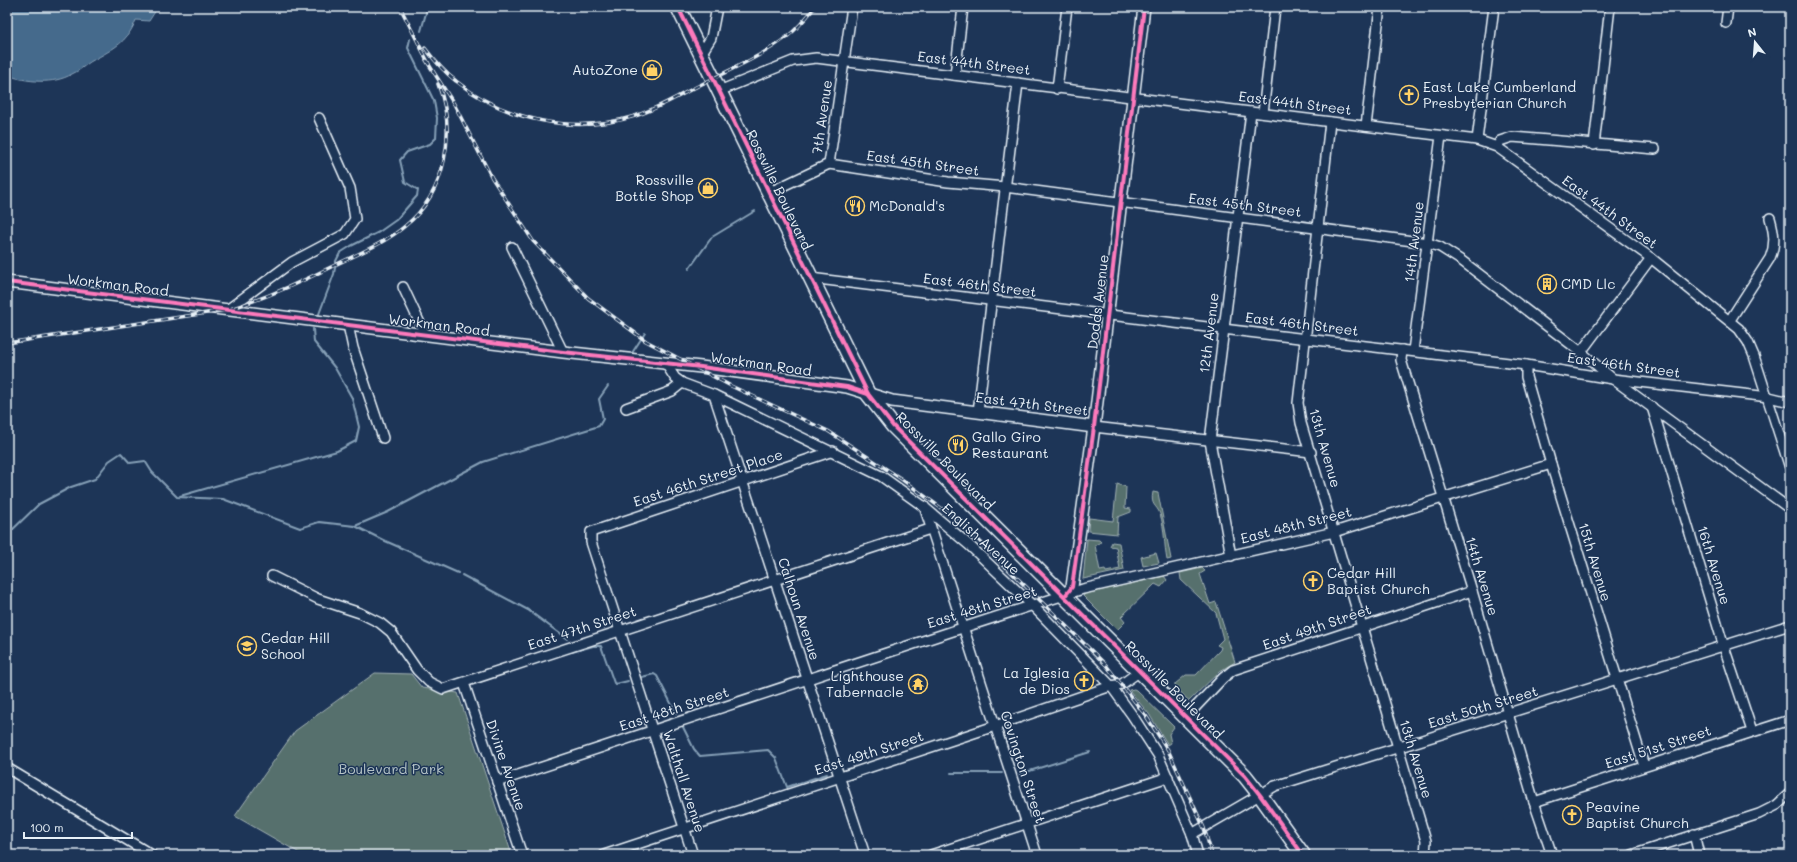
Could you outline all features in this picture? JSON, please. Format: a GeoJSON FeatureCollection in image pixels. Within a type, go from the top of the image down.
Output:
{"type":"FeatureCollection","features":[{"type":"Feature","properties":{"kind":"highway","name":"Rossville Boulevard"},"geometry":{"type":"LineString","coordinates":[[678,7],[868,394],[893,426],[1244,776],[1260,795],[1303,855]]}},
{"type":"Feature","properties":{"kind":"street"},"geometry":{"type":"LineString","coordinates":[[701,54],[711,38],[717,7]]}},
{"type":"Feature","properties":{"kind":"street","name":"7th Avenue"},"geometry":{"type":"LineString","coordinates":[[768,193],[829,164],[852,7]]}},
{"type":"Feature","properties":{"kind":"street"},"geometry":{"type":"LineString","coordinates":[[955,75],[963,7]]}},
{"type":"Feature","properties":{"kind":"street"},"geometry":{"type":"LineString","coordinates":[[1057,89],[1067,7]]}},
{"type":"Feature","properties":{"kind":"street","name":"Dodds Avenue"},"geometry":{"type":"LineString","coordinates":[[1064,596],[1072,587],[1094,427],[1144,7]]}},
{"type":"Feature","properties":{"kind":"street"},"geometry":{"type":"LineString","coordinates":[[1263,113],[1275,7]]}},
{"type":"Feature","properties":{"kind":"street"},"geometry":{"type":"LineString","coordinates":[[1366,126],[1380,7]]}},
{"type":"Feature","properties":{"kind":"street"},"geometry":{"type":"LineString","coordinates":[[1477,140],[1494,7]]}},
{"type":"Feature","properties":{"kind":"street"},"geometry":{"type":"LineString","coordinates":[[1594,145],[1610,7]]}},
{"type":"Feature","properties":{"kind":"street"},"geometry":{"type":"LineString","coordinates":[[1726,23],[1728,7]]}},
{"type":"Feature","properties":{"kind":"street","name":"East 44th Street"},"geometry":{"type":"LineString","coordinates":[[719,91],[778,67],[805,58],[816,58],[1477,140],[1497,147],[1651,258],[1730,320],[1739,329],[1748,342],[1769,397],[1790,468]]}},
{"type":"Feature","properties":{"kind":"street"},"geometry":{"type":"LineString","coordinates":[[978,412],[1018,83]]}},
{"type":"Feature","properties":{"kind":"street","name":"12th Avenue"},"geometry":{"type":"LineString","coordinates":[[1231,556],[1210,441],[1251,112]]}},
{"type":"Feature","properties":{"kind":"street"},"geometry":{"type":"LineString","coordinates":[[227,310],[292,262],[345,234],[355,219],[350,188],[319,118]]}},
{"type":"Feature","properties":{"kind":"street","name":"13th Avenue"},"geometry":{"type":"LineString","coordinates":[[1330,122],[1298,403],[1301,423],[1311,452],[1426,841],[1425,855]]}},
{"type":"Feature","properties":{"kind":"street","name":"14th Avenue"},"geometry":{"type":"LineString","coordinates":[[1412,351],[1428,243],[1441,136]]}},
{"type":"Feature","properties":{"kind":"street"},"geometry":{"type":"LineString","coordinates":[[1497,147],[1500,141],[1512,137],[1655,149]]}},
{"type":"Feature","properties":{"kind":"street","name":"East 45th Street"},"geometry":{"type":"LineString","coordinates":[[829,164],[948,182],[1005,187],[1319,228],[1428,243],[1440,247],[1462,261],[1582,352],[1613,379],[1790,509]]}},
{"type":"Feature","properties":{"kind":"street"},"geometry":{"type":"LineString","coordinates":[[1730,320],[1773,251],[1774,235],[1770,218]]}},
{"type":"Feature","properties":{"kind":"street"},"geometry":{"type":"LineString","coordinates":[[512,247],[563,352]]}},
{"type":"Feature","properties":{"kind":"street"},"geometry":{"type":"LineString","coordinates":[[1582,352],[1651,258]]}},
{"type":"Feature","properties":{"kind":"street","name":"East 46th Street"},"geometry":{"type":"LineString","coordinates":[[810,278],[1305,339],[1526,364],[1613,379],[1769,397],[1790,402]]}},
{"type":"Feature","properties":{"kind":"street","name":"Workman Road"},"geometry":{"type":"LineString","coordinates":[[7,282],[847,387],[868,394]]}},
{"type":"Feature","properties":{"kind":"street"},"geometry":{"type":"LineString","coordinates":[[403,287],[425,334]]}},
{"type":"Feature","properties":{"kind":"street"},"geometry":{"type":"LineString","coordinates":[[348,325],[353,348],[383,438]]}},
{"type":"Feature","properties":{"kind":"street","name":"14th Avenue"},"geometry":{"type":"LineString","coordinates":[[1402,350],[1401,360],[1552,855]]}},
{"type":"Feature","properties":{"kind":"street","name":"English Avenue"},"geometry":{"type":"LineString","coordinates":[[666,364],[675,378],[682,383],[714,395],[881,476],[923,506],[968,545],[1032,605],[1111,686],[1148,738],[1168,777],[1192,834],[1198,855]]}},
{"type":"Feature","properties":{"kind":"street","name":"15th Avenue"},"geometry":{"type":"LineString","coordinates":[[1526,364],[1526,377],[1551,464],[1616,680],[1644,766]]}},
{"type":"Feature","properties":{"kind":"street"},"geometry":{"type":"LineString","coordinates":[[626,408],[672,391],[682,383]]}},
{"type":"Feature","properties":{"kind":"street","name":"East 47th Street"},"geometry":{"type":"LineString","coordinates":[[868,394],[892,401],[1094,427],[1311,452]]}},
{"type":"Feature","properties":{"kind":"street","name":"Calhoun Avenue"},"geometry":{"type":"LineString","coordinates":[[714,395],[865,855]]}},
{"type":"Feature","properties":{"kind":"street","name":"16th Avenue"},"geometry":{"type":"LineString","coordinates":[[1652,407],[1724,647],[1752,731]]}},
{"type":"Feature","properties":{"kind":"street","name":"East 46th Street Place"},"geometry":{"type":"LineString","coordinates":[[592,532],[832,451]]}},
{"type":"Feature","properties":{"kind":"street","name":"East 48th Street"},"geometry":{"type":"LineString","coordinates":[[497,782],[1083,589],[1334,532],[1551,464]]}},
{"type":"Feature","properties":{"kind":"street","name":"Covington Street"},"geometry":{"type":"LineString","coordinates":[[923,506],[1037,855]]}},
{"type":"Feature","properties":{"kind":"street","name":"East 47th Street"},"geometry":{"type":"LineString","coordinates":[[272,576],[318,599],[360,613],[380,623],[391,632],[417,670],[429,682],[443,690],[930,529]]}},
{"type":"Feature","properties":{"kind":"street","name":"Walthall Avenue"},"geometry":{"type":"LineString","coordinates":[[592,532],[591,542],[693,855]]}},
{"type":"Feature","properties":{"kind":"street","name":"East 49th Street"},"geometry":{"type":"LineString","coordinates":[[1186,717],[1223,678],[1233,670],[1472,591]]}},
{"type":"Feature","properties":{"kind":"street","name":"East 50th Street"},"geometry":{"type":"LineString","coordinates":[[1192,834],[1275,786],[1790,626]]}},
{"type":"Feature","properties":{"kind":"street","name":"East 49th Street"},"geometry":{"type":"LineString","coordinates":[[604,855],[840,778],[1111,686],[1122,684],[1140,671]]}},
{"type":"Feature","properties":{"kind":"street","name":"Divine Avenue"},"geometry":{"type":"LineString","coordinates":[[464,683],[522,855]]}},
{"type":"Feature","properties":{"kind":"street","name":"East 51st Street"},"geometry":{"type":"LineString","coordinates":[[1536,806],[1644,766],[1790,720]]}},
{"type":"Feature","properties":{"kind":"street"},"geometry":{"type":"LineString","coordinates":[[7,768],[152,855]]}},
{"type":"Feature","properties":{"kind":"street"},"geometry":{"type":"LineString","coordinates":[[931,855],[1168,777]]}},
{"type":"Feature","properties":{"kind":"street"},"geometry":{"type":"LineString","coordinates":[[1632,855],[1759,814],[1776,805],[1790,793]]}},
{"type":"Feature","properties":{"kind":"street"},"geometry":{"type":"LineString","coordinates":[[1694,834],[1699,855]]}},
{"type":"Feature","properties":{"kind":"green space"},"geometry":{"type":"Polygon","coordinates":[[[1117,484],[1126,487],[1125,508],[1131,509],[1131,512],[1118,517],[1117,534],[1088,531],[1089,518],[1113,521],[1117,484]]]}},
{"type":"Feature","properties":{"kind":"green space"},"geometry":{"type":"Polygon","coordinates":[[[1153,492],[1158,493],[1171,559],[1167,560],[1162,520],[1159,511],[1152,500],[1153,492]]]}},
{"type":"Feature","properties":{"kind":"green space"},"geometry":{"type":"Polygon","coordinates":[[[1087,539],[1099,540],[1101,542],[1095,545],[1100,571],[1105,570],[1106,572],[1120,569],[1116,547],[1110,546],[1112,542],[1119,543],[1124,570],[1083,579],[1087,539]]]}},
{"type":"Feature","properties":{"kind":"green space"},"geometry":{"type":"Polygon","coordinates":[[[1156,553],[1159,563],[1143,566],[1141,557],[1156,553]]]}},
{"type":"Feature","properties":{"kind":"green space"},"geometry":{"type":"Polygon","coordinates":[[[1202,568],[1205,571],[1200,574],[1210,604],[1216,602],[1235,662],[1220,671],[1189,701],[1175,686],[1175,684],[1186,675],[1196,675],[1220,650],[1221,647],[1217,645],[1223,639],[1216,613],[1181,580],[1180,573],[1202,568]]]}},
{"type":"Feature","properties":{"kind":"green space"},"geometry":{"type":"Polygon","coordinates":[[[1164,576],[1167,580],[1161,587],[1155,584],[1121,617],[1125,622],[1117,630],[1083,596],[1085,594],[1164,576]]]}},
{"type":"Feature","properties":{"kind":"green space","name":"Boulevard Park"},"geometry":{"type":"Polygon","coordinates":[[[375,673],[411,674],[422,688],[458,693],[512,855],[303,855],[235,816],[295,731],[375,673]]]}},
{"type":"Feature","properties":{"kind":"green space"},"geometry":{"type":"Polygon","coordinates":[[[1134,689],[1174,727],[1169,734],[1171,743],[1168,745],[1149,714],[1129,690],[1134,689]]]}},
{"type":"Feature","properties":{"kind":"water"},"geometry":{"type":"Polygon","coordinates":[[[7,7],[158,7],[149,21],[136,20],[120,44],[77,71],[57,80],[31,81],[7,75],[7,7]]]}},
{"type":"Feature","properties":{"kind":"waterway"},"geometry":{"type":"LineString","coordinates":[[421,31],[426,13],[426,7]]}},
{"type":"Feature","properties":{"kind":"waterway"},"geometry":{"type":"LineString","coordinates":[[319,314],[340,253],[379,232],[396,220],[417,196],[418,190],[405,182],[400,160],[407,152],[430,144],[436,138],[437,118],[434,101],[408,48],[410,39]]}},
{"type":"Feature","properties":{"kind":"waterway"},"geometry":{"type":"LineString","coordinates":[[689,269],[712,237],[755,211]]}},
{"type":"Feature","properties":{"kind":"waterway"},"geometry":{"type":"LineString","coordinates":[[180,496],[337,451],[356,441],[359,427],[352,398],[335,368],[314,342],[313,329]]}},
{"type":"Feature","properties":{"kind":"waterway"},"geometry":{"type":"LineString","coordinates":[[632,353],[645,333]]}},
{"type":"Feature","properties":{"kind":"waterway"},"geometry":{"type":"LineString","coordinates":[[355,526],[388,512],[483,462],[599,426],[603,419],[599,399],[608,386]]}},
{"type":"Feature","properties":{"kind":"waterway"},"geometry":{"type":"LineString","coordinates":[[7,535],[39,504],[71,487],[95,479],[109,461],[121,453],[130,463],[145,461],[152,472],[177,497],[223,499],[300,528],[319,522],[355,526],[458,573]]}},
{"type":"Feature","properties":{"kind":"waterway"},"geometry":{"type":"LineString","coordinates":[[462,575],[528,610],[567,639]]}},
{"type":"Feature","properties":{"kind":"waterway"},"geometry":{"type":"LineString","coordinates":[[572,652],[593,646],[601,646],[614,683],[616,684],[628,681]]}},
{"type":"Feature","properties":{"kind":"waterway"},"geometry":{"type":"LineString","coordinates":[[642,677],[654,674],[657,676],[676,713]]}},
{"type":"Feature","properties":{"kind":"waterway"},"geometry":{"type":"LineString","coordinates":[[683,727],[694,749],[700,756],[768,750],[776,758],[787,787],[827,774]]}},
{"type":"Feature","properties":{"kind":"waterway"},"geometry":{"type":"LineString","coordinates":[[1020,774],[1090,752]]}},
{"type":"Feature","properties":{"kind":"waterway"},"geometry":{"type":"LineString","coordinates":[[848,780],[884,767]]}},
{"type":"Feature","properties":{"kind":"waterway"},"geometry":{"type":"LineString","coordinates":[[951,773],[1002,773]]}},
{"type":"Feature","properties":{"kind":"railway"},"geometry":{"type":"LineString","coordinates":[[400,7],[429,64]]}},
{"type":"Feature","properties":{"kind":"railway"},"geometry":{"type":"LineString","coordinates":[[425,48],[439,66],[452,77],[476,95],[496,106],[519,115],[541,121],[565,124],[612,122],[644,113],[662,105],[748,61],[788,36],[799,26],[815,7]]}},
{"type":"Feature","properties":{"kind":"railway"},"geometry":{"type":"LineString","coordinates":[[426,60],[454,104],[492,178],[533,241],[588,298],[646,341],[731,386],[828,431],[900,478],[960,522],[1106,665],[1146,716],[1168,750],[1204,828],[1212,855]]}},
{"type":"Feature","properties":{"kind":"railway"},"geometry":{"type":"LineString","coordinates":[[7,343],[227,310],[293,285],[369,249],[388,238],[405,226],[419,212],[430,197],[444,161],[447,141],[447,122],[444,103],[438,84]]}},
{"type":"Feature","properties":{"kind":"cycle path"},"geometry":{"type":"LineString","coordinates":[[678,7],[868,394],[893,426],[1245,776],[1303,855]]}},
{"type":"Feature","properties":{"kind":"cycle path"},"geometry":{"type":"LineString","coordinates":[[1065,596],[1072,587],[1094,427],[1144,7]]}},
{"type":"Feature","properties":{"kind":"cycle path"},"geometry":{"type":"LineString","coordinates":[[7,282],[563,352],[701,367],[847,387],[868,394]]}},
{"type":"Feature","properties":{"kind":"place","name":"AutoZone"},"geometry":{"type":"Point","coordinates":[652,70]}},
{"type":"Feature","properties":{"kind":"place","name":"East Lake Cumberland Presbyterian Church"},"geometry":{"type":"Point","coordinates":[1409,95]}},
{"type":"Feature","properties":{"kind":"place","name":"Rossville Bottle Shop"},"geometry":{"type":"Point","coordinates":[708,188]}},
{"type":"Feature","properties":{"kind":"place","name":"McDonald's"},"geometry":{"type":"Point","coordinates":[855,206]}},
{"type":"Feature","properties":{"kind":"place","name":"CMD Llc"},"geometry":{"type":"Point","coordinates":[1547,284]}},
{"type":"Feature","properties":{"kind":"place","name":"Gallo Giro Restaurant"},"geometry":{"type":"Point","coordinates":[958,445]}},
{"type":"Feature","properties":{"kind":"place","name":"Cedar Hill Baptist Church"},"geometry":{"type":"Point","coordinates":[1313,581]}},
{"type":"Feature","properties":{"kind":"place","name":"Cedar Hill School"},"geometry":{"type":"Point","coordinates":[247,646]}},
{"type":"Feature","properties":{"kind":"place","name":"La Iglesia de Dios"},"geometry":{"type":"Point","coordinates":[1084,681]}},
{"type":"Feature","properties":{"kind":"place","name":"Lighthouse Tabernacle"},"geometry":{"type":"Point","coordinates":[918,684]}},
{"type":"Feature","properties":{"kind":"place","name":"Peavine Baptist Church"},"geometry":{"type":"Point","coordinates":[1572,815]}}]}
